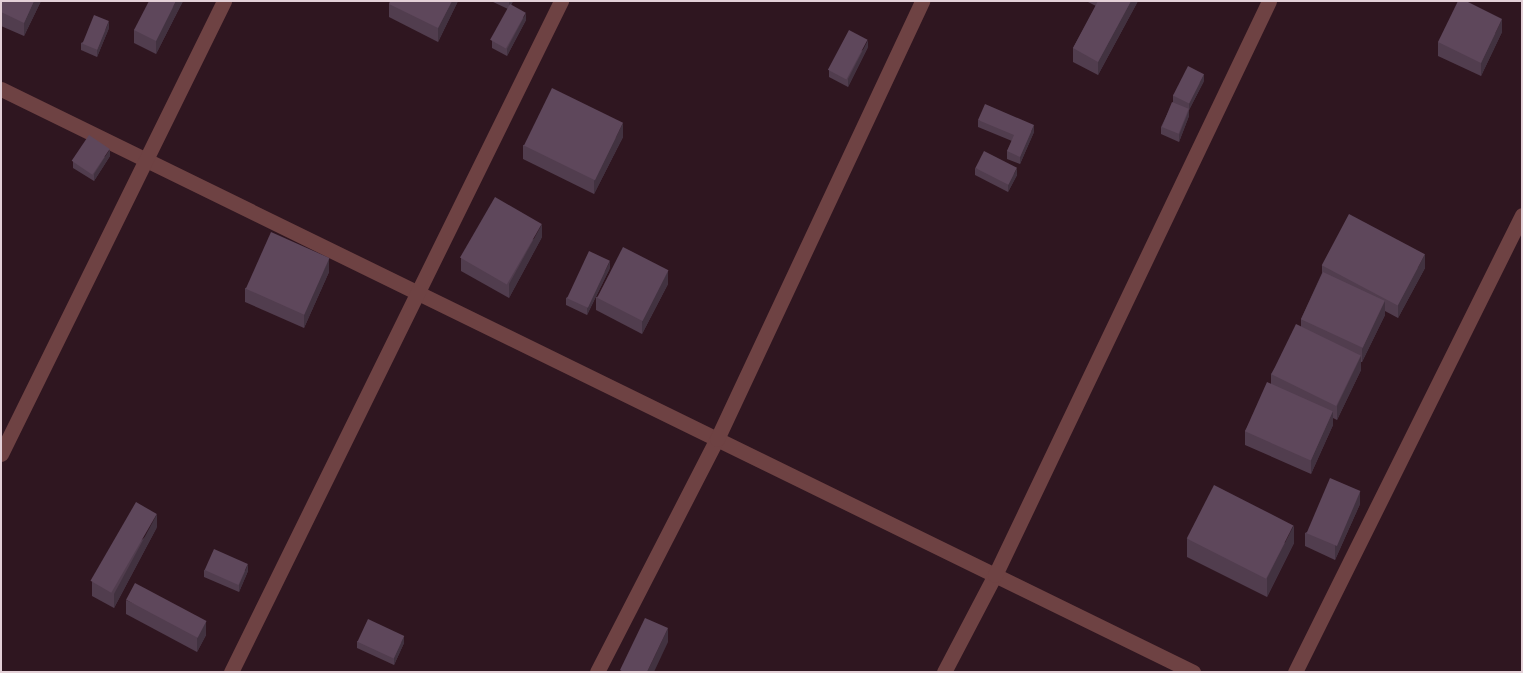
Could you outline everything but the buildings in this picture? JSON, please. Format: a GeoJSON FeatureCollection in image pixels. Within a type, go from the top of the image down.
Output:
{"type":"FeatureCollection","features":[{"type":"Feature","properties":{"kind":"street"},"geometry":{"type":"LineString","coordinates":[[1,454],[148,161],[224,1]]}},
{"type":"Feature","properties":{"kind":"street"},"geometry":{"type":"LineString","coordinates":[[231,672],[561,1]]}},
{"type":"Feature","properties":{"kind":"street"},"geometry":{"type":"LineString","coordinates":[[597,672],[717,439],[922,1]]}},
{"type":"Feature","properties":{"kind":"street"},"geometry":{"type":"LineString","coordinates":[[944,672],[995,575],[1269,1]]}},
{"type":"Feature","properties":{"kind":"street"},"geometry":{"type":"LineString","coordinates":[[1,89],[1193,672]]}},
{"type":"Feature","properties":{"kind":"street"},"geometry":{"type":"LineString","coordinates":[[1295,672],[1522,215]]}}]}
